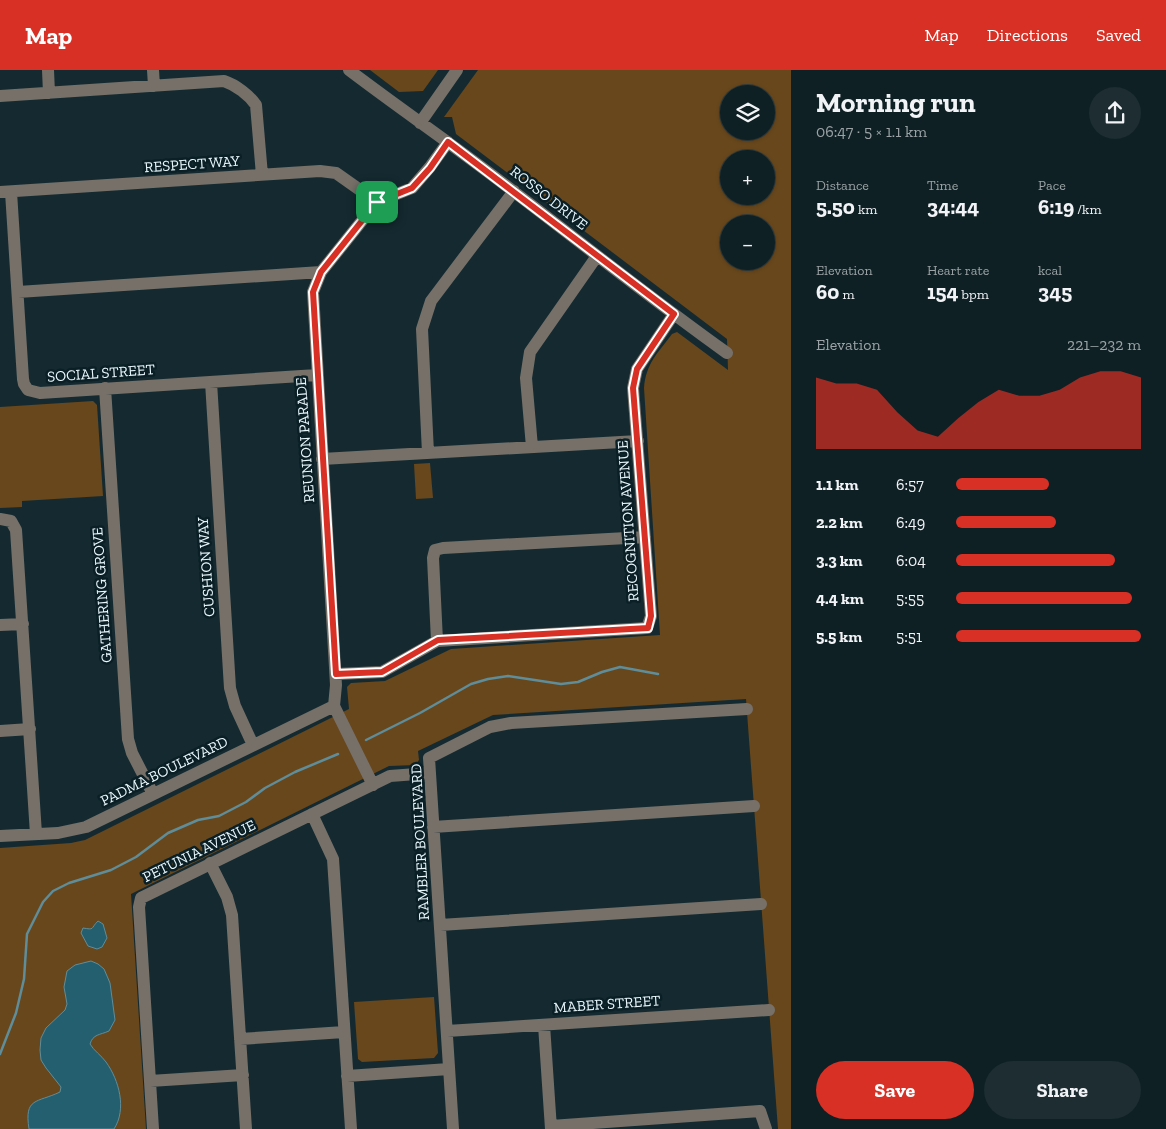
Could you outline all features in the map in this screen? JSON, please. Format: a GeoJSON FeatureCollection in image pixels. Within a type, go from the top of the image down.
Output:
{"type":"FeatureCollection","features":[{"type":"Feature","properties":{"kind":"street"},"geometry":{"type":"LineString","coordinates":[[48,70],[49,93]]}},
{"type":"Feature","properties":{"kind":"street"},"geometry":{"type":"LineString","coordinates":[[153,70],[154,86]]}},
{"type":"Feature","properties":{"kind":"street","name":"ROSSO DRIVE"},"geometry":{"type":"LineString","coordinates":[[349,70],[514,191],[727,353]]}},
{"type":"Feature","properties":{"kind":"street"},"geometry":{"type":"LineString","coordinates":[[420,122],[457,70]]}},
{"type":"Feature","properties":{"kind":"street"},"geometry":{"type":"LineString","coordinates":[[0,96],[224,81],[251,97],[256,105],[262,175]]}},
{"type":"Feature","properties":{"kind":"street","name":"REUNION PARADE"},"geometry":{"type":"LineString","coordinates":[[334,706],[336,674],[313,292],[321,272],[377,202],[412,188],[430,168],[448,142]]}},
{"type":"Feature","properties":{"kind":"street","name":"RESPECT WAY"},"geometry":{"type":"LineString","coordinates":[[6,192],[320,172],[336,173],[377,202]]}},
{"type":"Feature","properties":{"kind":"street"},"geometry":{"type":"LineString","coordinates":[[428,453],[422,329],[431,301],[514,191]]}},
{"type":"Feature","properties":{"kind":"street","name":"SOCIAL STREET"},"geometry":{"type":"LineString","coordinates":[[6,192],[18,292],[23,378],[27,389],[32,392],[317,375]]}},
{"type":"Feature","properties":{"kind":"street"},"geometry":{"type":"LineString","coordinates":[[532,447],[526,378],[530,352],[597,256]]}},
{"type":"Feature","properties":{"kind":"street"},"geometry":{"type":"LineString","coordinates":[[18,292],[321,272]]}},
{"type":"Feature","properties":{"kind":"street","name":"RECOGNITION AVENUE"},"geometry":{"type":"LineString","coordinates":[[336,674],[382,672],[438,640],[648,628],[651,616],[633,388],[637,369],[674,314]]}},
{"type":"Feature","properties":{"kind":"street","name":"CUSHION WAY"},"geometry":{"type":"LineString","coordinates":[[212,382],[231,694],[253,744]]}},
{"type":"Feature","properties":{"kind":"street","name":"GATHERING GROVE"},"geometry":{"type":"LineString","coordinates":[[105,388],[128,739],[153,794]]}},
{"type":"Feature","properties":{"kind":"street"},"geometry":{"type":"LineString","coordinates":[[322,459],[638,441]]}},
{"type":"Feature","properties":{"kind":"street"},"geometry":{"type":"LineString","coordinates":[[4,519],[12,521],[16,530],[36,834]]}},
{"type":"Feature","properties":{"kind":"street"},"geometry":{"type":"LineString","coordinates":[[438,640],[432,558],[436,550],[443,548],[645,537]]}},
{"type":"Feature","properties":{"kind":"street"},"geometry":{"type":"LineString","coordinates":[[0,625],[23,624]]}},
{"type":"Feature","properties":{"kind":"street"},"geometry":{"type":"LineString","coordinates":[[334,706],[373,784]]}},
{"type":"Feature","properties":{"kind":"street","name":"PADMA BOULEVARD"},"geometry":{"type":"LineString","coordinates":[[0,836],[79,830],[334,706]]}},
{"type":"Feature","properties":{"kind":"street","name":"RAMBLER BOULEVARD"},"geometry":{"type":"LineString","coordinates":[[453,1129],[429,758],[490,727],[511,723],[747,709]]}},
{"type":"Feature","properties":{"kind":"street"},"geometry":{"type":"LineString","coordinates":[[0,731],[30,729]]}},
{"type":"Feature","properties":{"kind":"street","name":"PETUNIA AVENUE"},"geometry":{"type":"LineString","coordinates":[[153,1129],[138,907],[140,900],[146,895],[210,863],[390,776],[430,773]]}},
{"type":"Feature","properties":{"kind":"street"},"geometry":{"type":"LineString","coordinates":[[434,827],[754,806]]}},
{"type":"Feature","properties":{"kind":"street"},"geometry":{"type":"LineString","coordinates":[[312,814],[332,859],[350,1129]]}},
{"type":"Feature","properties":{"kind":"street"},"geometry":{"type":"LineString","coordinates":[[210,863],[227,897],[231,910],[246,1129]]}},
{"type":"Feature","properties":{"kind":"street"},"geometry":{"type":"LineString","coordinates":[[440,925],[761,904]]}},
{"type":"Feature","properties":{"kind":"street","name":"MABER STREET"},"geometry":{"type":"LineString","coordinates":[[447,1031],[769,1010]]}},
{"type":"Feature","properties":{"kind":"street"},"geometry":{"type":"LineString","coordinates":[[544,1025],[551,1127],[760,1111],[766,1129]]}},
{"type":"Feature","properties":{"kind":"street"},"geometry":{"type":"LineString","coordinates":[[240,1039],[344,1032]]}},
{"type":"Feature","properties":{"kind":"street"},"geometry":{"type":"LineString","coordinates":[[347,1076],[449,1069]]}},
{"type":"Feature","properties":{"kind":"street"},"geometry":{"type":"LineString","coordinates":[[150,1081],[243,1075]]}},
{"type":"Feature","properties":{"kind":"shaded area"},"geometry":{"type":"Polygon","coordinates":[[[370,70],[438,70],[423,91],[399,92],[370,70]]]}},
{"type":"Feature","properties":{"kind":"shaded area"},"geometry":{"type":"Polygon","coordinates":[[[478,70],[791,70],[791,1129],[778,1129],[746,699],[493,715],[418,751],[419,760],[415,765],[389,766],[131,894],[146,1129],[0,1129],[0,848],[71,843],[85,840],[349,709],[347,687],[351,683],[385,681],[451,649],[660,635],[644,388],[645,379],[650,365],[672,334],[677,332],[728,370],[727,339],[456,134],[452,117],[444,117],[478,70]]]}},
{"type":"Feature","properties":{"kind":"shaded area"},"geometry":{"type":"Polygon","coordinates":[[[93,401],[97,405],[103,496],[22,501],[22,507],[0,508],[0,407],[93,401]]]}},
{"type":"Feature","properties":{"kind":"shaded area"},"geometry":{"type":"Polygon","coordinates":[[[430,463],[433,498],[416,499],[414,464],[430,463]]]}},
{"type":"Feature","properties":{"kind":"shaded area"},"geometry":{"type":"Polygon","coordinates":[[[434,997],[438,1053],[434,1058],[362,1062],[358,1059],[354,1002],[434,997]]]}},
{"type":"Feature","properties":{"kind":"water"},"geometry":{"type":"Polygon","coordinates":[[[98,921],[103,924],[107,938],[102,947],[97,949],[88,946],[81,933],[83,928],[91,929],[98,921]]]}},
{"type":"Feature","properties":{"kind":"water"},"geometry":{"type":"Polygon","coordinates":[[[91,961],[104,969],[110,983],[115,1020],[109,1031],[95,1037],[90,1044],[106,1062],[115,1077],[121,1104],[118,1121],[114,1129],[29,1129],[28,1111],[31,1106],[39,1100],[60,1092],[61,1087],[41,1060],[41,1038],[46,1028],[65,1010],[67,1004],[64,987],[67,971],[75,965],[91,961]]]}},
{"type":"Feature","properties":{"kind":"waterway"},"geometry":{"type":"LineString","coordinates":[[366,740],[420,713],[471,684],[488,679],[508,676],[561,684],[578,682],[620,667],[658,674]]}},
{"type":"Feature","properties":{"kind":"waterway"},"geometry":{"type":"LineString","coordinates":[[0,1054],[16,1013],[24,979],[27,934],[43,902],[53,891],[69,883],[111,870],[136,857],[168,833],[198,820],[219,816],[295,772],[338,754]]}},
{"type":"Feature","properties":{"kind":"route"},"geometry":{"type":"LineString","coordinates":[[448,142],[674,314],[637,369],[633,388],[651,616],[648,628],[438,640],[382,672],[336,674],[313,292],[321,272],[377,202],[412,188],[430,168],[448,142]]}}]}
